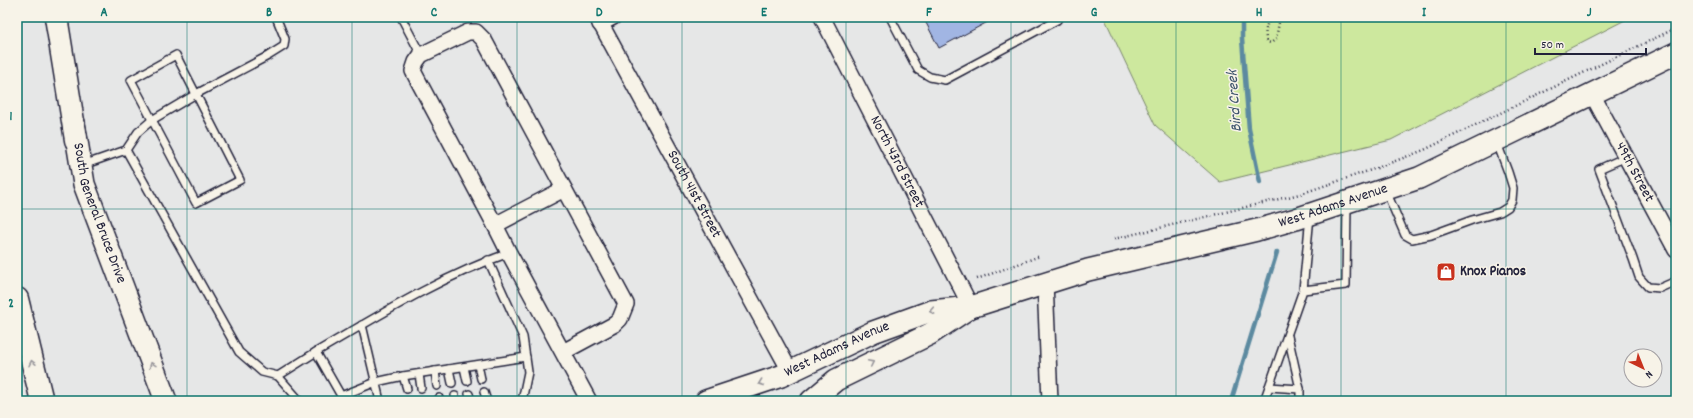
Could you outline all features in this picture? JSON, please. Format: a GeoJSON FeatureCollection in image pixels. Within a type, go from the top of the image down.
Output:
{"type":"FeatureCollection","features":[{"type":"Feature","properties":{"kind":"highway"},"geometry":{"type":"LineString","coordinates":[[56,17],[76,140]]}},
{"type":"Feature","properties":{"kind":"highway"},"geometry":{"type":"LineString","coordinates":[[17,299],[42,401]]}},
{"type":"Feature","properties":{"kind":"main road","name":"South General Bruce Drive"},"geometry":{"type":"LineString","coordinates":[[65,17],[76,140],[84,184],[166,401]]}},
{"type":"Feature","properties":{"kind":"main road","name":"West Adams Avenue"},"geometry":{"type":"LineString","coordinates":[[706,401],[790,371],[873,332],[931,311],[971,307],[1045,282],[1088,270],[1257,230],[1311,214],[1419,178],[1676,53]]}},
{"type":"Feature","properties":{"kind":"main road","name":"West Adams Avenue"},"geometry":{"type":"LineString","coordinates":[[811,401],[836,380],[930,334],[971,307]]}},
{"type":"Feature","properties":{"kind":"street","name":"North 43rd Street"},"geometry":{"type":"LineString","coordinates":[[822,17],[971,307]]}},
{"type":"Feature","properties":{"kind":"street","name":"South 41st Street"},"geometry":{"type":"LineString","coordinates":[[603,19],[790,371]]}},
{"type":"Feature","properties":{"kind":"street"},"geometry":{"type":"LineString","coordinates":[[563,352],[615,324],[620,319],[626,304],[484,40],[476,32],[468,32],[421,55],[416,62],[413,71],[589,401]]}},
{"type":"Feature","properties":{"kind":"street","name":"49th Street"},"geometry":{"type":"LineString","coordinates":[[1592,94],[1676,250]]}},
{"type":"Feature","properties":{"kind":"street"},"geometry":{"type":"LineString","coordinates":[[495,225],[564,189]]}},
{"type":"Feature","properties":{"kind":"street"},"geometry":{"type":"LineString","coordinates":[[1045,282],[1050,401]]}},
{"type":"Feature","properties":{"kind":"lane"},"geometry":{"type":"LineString","coordinates":[[80,166],[126,150],[138,132],[152,120],[284,46],[285,39],[276,17]]}},
{"type":"Feature","properties":{"kind":"lane"},"geometry":{"type":"LineString","coordinates":[[401,17],[421,55]]}},
{"type":"Feature","properties":{"kind":"lane"},"geometry":{"type":"LineString","coordinates":[[890,17],[918,70],[930,77],[945,80],[1057,20],[1059,17]]}},
{"type":"Feature","properties":{"kind":"lane"},"geometry":{"type":"LineString","coordinates":[[176,55],[196,94],[240,180],[196,203],[131,80],[176,55]]}},
{"type":"Feature","properties":{"kind":"lane"},"geometry":{"type":"LineString","coordinates":[[1385,189],[1405,236],[1412,239],[1431,235],[1472,220],[1500,212],[1508,207],[1512,200],[1513,188],[1496,141]]}},
{"type":"Feature","properties":{"kind":"lane"},"geometry":{"type":"LineString","coordinates":[[126,150],[239,352],[262,372],[278,376],[300,401]]}},
{"type":"Feature","properties":{"kind":"lane"},"geometry":{"type":"LineString","coordinates":[[1626,157],[1599,169],[1639,277],[1648,287],[1660,288],[1676,281]]}},
{"type":"Feature","properties":{"kind":"lane"},"geometry":{"type":"LineString","coordinates":[[1304,290],[1346,285],[1347,202]]}},
{"type":"Feature","properties":{"kind":"lane"},"geometry":{"type":"LineString","coordinates":[[1264,401],[1304,290],[1311,214]]}},
{"type":"Feature","properties":{"kind":"lane"},"geometry":{"type":"LineString","coordinates":[[278,376],[316,352],[436,283],[488,260],[509,253]]}},
{"type":"Feature","properties":{"kind":"lane"},"geometry":{"type":"LineString","coordinates":[[488,260],[523,337],[528,372],[522,401]]}},
{"type":"Feature","properties":{"kind":"lane"},"geometry":{"type":"LineString","coordinates":[[362,325],[380,401]]}},
{"type":"Feature","properties":{"kind":"lane"},"geometry":{"type":"LineString","coordinates":[[1288,336],[1300,389],[1300,401]]}},
{"type":"Feature","properties":{"kind":"lane"},"geometry":{"type":"LineString","coordinates":[[316,352],[342,399],[376,382],[404,376],[526,357]]}},
{"type":"Feature","properties":{"kind":"lane"},"geometry":{"type":"LineString","coordinates":[[478,365],[481,379]]}},
{"type":"Feature","properties":{"kind":"lane"},"geometry":{"type":"LineString","coordinates":[[464,367],[466,381]]}},
{"type":"Feature","properties":{"kind":"lane"},"geometry":{"type":"LineString","coordinates":[[449,369],[452,383]]}},
{"type":"Feature","properties":{"kind":"lane"},"geometry":{"type":"LineString","coordinates":[[434,371],[437,386]]}},
{"type":"Feature","properties":{"kind":"lane"},"geometry":{"type":"LineString","coordinates":[[419,374],[421,388]]}},
{"type":"Feature","properties":{"kind":"lane"},"geometry":{"type":"LineString","coordinates":[[404,376],[406,389]]}},
{"type":"Feature","properties":{"kind":"lane"},"geometry":{"type":"LineString","coordinates":[[1269,387],[1300,389]]}},
{"type":"Feature","properties":{"kind":"lane"},"geometry":{"type":"LineString","coordinates":[[484,392],[487,401]]}},
{"type":"Feature","properties":{"kind":"path"},"geometry":{"type":"LineString","coordinates":[[1269,17],[1278,19],[1268,22],[1266,27],[1267,42],[1271,43],[1276,39],[1280,17]]}},
{"type":"Feature","properties":{"kind":"path"},"geometry":{"type":"LineString","coordinates":[[1114,239],[1300,194],[1377,168],[1424,150],[1676,28]]}},
{"type":"Feature","properties":{"kind":"path"},"geometry":{"type":"LineString","coordinates":[[977,279],[1040,256]]}},
{"type":"Feature","properties":{"kind":"green space"},"geometry":{"type":"Polygon","coordinates":[[[1104,17],[1626,17],[1627,19],[1391,140],[1220,182],[1155,125],[1104,17]]]}},
{"type":"Feature","properties":{"kind":"building"},"geometry":{"type":"Polygon","coordinates":[[[923,17],[997,17],[939,48],[923,17]]]}},
{"type":"Feature","properties":{"kind":"waterway","name":"Bird Creek"},"geometry":{"type":"LineString","coordinates":[[1242,17],[1242,39],[1249,129],[1260,182]]}},
{"type":"Feature","properties":{"kind":"waterway","name":"Bird Creek"},"geometry":{"type":"LineString","coordinates":[[1231,401],[1277,252]]}},
{"type":"Feature","properties":{"kind":"place","name":"Knox Pianos"},"geometry":{"type":"Point","coordinates":[1446,272]}}]}
